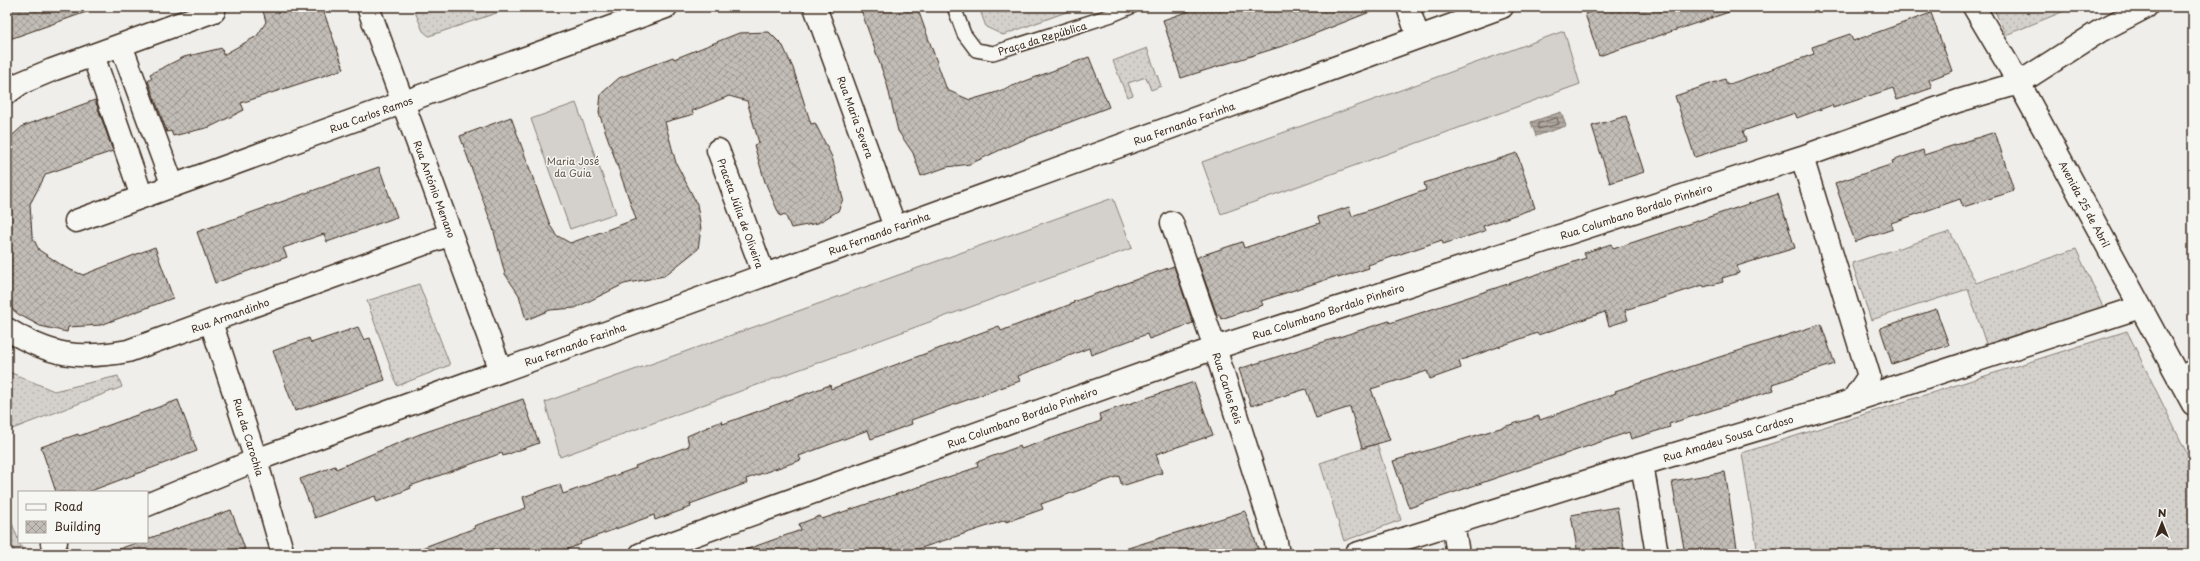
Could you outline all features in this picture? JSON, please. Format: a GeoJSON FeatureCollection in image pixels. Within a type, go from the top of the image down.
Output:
{"type":"FeatureCollection","features":[{"type":"Feature","properties":{"kind":"street","name":"Rua António Menano"},"geometry":{"type":"LineString","coordinates":[[368,7],[501,371]]}},
{"type":"Feature","properties":{"kind":"street","name":"Rua Carlos Ramos"},"geometry":{"type":"LineString","coordinates":[[76,221],[665,7]]}},
{"type":"Feature","properties":{"kind":"street","name":"Rua Maria Severa"},"geometry":{"type":"LineString","coordinates":[[815,7],[895,227]]}},
{"type":"Feature","properties":{"kind":"street"},"geometry":{"type":"LineString","coordinates":[[1408,7],[1418,38]]}},
{"type":"Feature","properties":{"kind":"street","name":"Rua Fernando Farinha"},"geometry":{"type":"LineString","coordinates":[[148,505],[256,460],[1502,7]]}},
{"type":"Feature","properties":{"kind":"street","name":"Avenida 25 de Abril"},"geometry":{"type":"LineString","coordinates":[[1974,7],[2020,83],[2140,307],[2186,375],[2193,404]]}},
{"type":"Feature","properties":{"kind":"street","name":"Rua Columbano Bordalo Pinheiro"},"geometry":{"type":"LineString","coordinates":[[641,554],[1215,348],[1802,157],[1958,101],[2020,83],[2100,31],[2146,7]]}},
{"type":"Feature","properties":{"kind":"street"},"geometry":{"type":"LineString","coordinates":[[7,93],[21,83],[214,11]]}},
{"type":"Feature","properties":{"kind":"street"},"geometry":{"type":"LineString","coordinates":[[121,45],[173,186]]}},
{"type":"Feature","properties":{"kind":"street"},"geometry":{"type":"LineString","coordinates":[[93,55],[142,197]]}},
{"type":"Feature","properties":{"kind":"street","name":"Praceta Júlia de Oliveira"},"geometry":{"type":"LineString","coordinates":[[718,150],[764,275]]}},
{"type":"Feature","properties":{"kind":"street"},"geometry":{"type":"LineString","coordinates":[[1802,157],[1869,376],[1852,401]]}},
{"type":"Feature","properties":{"kind":"street","name":"Rua Carlos Reis"},"geometry":{"type":"LineString","coordinates":[[1172,223],[1215,348],[1276,542],[1278,554]]}},
{"type":"Feature","properties":{"kind":"street","name":"Rua Armandinho"},"geometry":{"type":"LineString","coordinates":[[7,329],[30,343],[65,354],[98,356],[128,351],[451,234]]}},
{"type":"Feature","properties":{"kind":"street","name":"Rua Amadeu Sousa Cardoso"},"geometry":{"type":"LineString","coordinates":[[1356,554],[1642,464],[1852,401],[2140,307]]}},
{"type":"Feature","properties":{"kind":"street","name":"Rua da Carochia"},"geometry":{"type":"LineString","coordinates":[[211,322],[256,460],[283,554]]}},
{"type":"Feature","properties":{"kind":"street"},"geometry":{"type":"LineString","coordinates":[[1642,464],[1657,554]]}},
{"type":"Feature","properties":{"kind":"street"},"geometry":{"type":"LineString","coordinates":[[1453,523],[1458,554]]}},
{"type":"Feature","properties":{"kind":"street"},"geometry":{"type":"LineString","coordinates":[[52,543],[56,554]]}},
{"type":"Feature","properties":{"kind":"lane","name":"Praça da República"},"geometry":{"type":"LineString","coordinates":[[954,7],[964,34],[976,50],[993,53],[1112,16],[1130,7]]}},
{"type":"Feature","properties":{"kind":"green space"},"geometry":{"type":"Polygon","coordinates":[[[413,7],[507,7],[508,9],[429,36],[423,31],[413,7]]]}},
{"type":"Feature","properties":{"kind":"green space"},"geometry":{"type":"Polygon","coordinates":[[[979,7],[1080,7],[1003,35],[986,27],[979,7]]]}},
{"type":"Feature","properties":{"kind":"green space"},"geometry":{"type":"Polygon","coordinates":[[[1993,7],[2074,7],[2006,35],[1993,7]]]}},
{"type":"Feature","properties":{"kind":"green space"},"geometry":{"type":"Polygon","coordinates":[[[1564,31],[1580,84],[1221,214],[1202,162],[1564,31]]]}},
{"type":"Feature","properties":{"kind":"green space"},"geometry":{"type":"Polygon","coordinates":[[[1147,48],[1161,86],[1151,90],[1146,77],[1128,83],[1133,95],[1127,97],[1113,61],[1147,48]]]}},
{"type":"Feature","properties":{"kind":"green space","name":"Maria José da Guia"},"geometry":{"type":"Polygon","coordinates":[[[576,103],[616,213],[570,229],[531,119],[576,103]]]}},
{"type":"Feature","properties":{"kind":"green space"},"geometry":{"type":"Polygon","coordinates":[[[1113,198],[1132,248],[560,457],[545,402],[1113,198]]]}},
{"type":"Feature","properties":{"kind":"green space"},"geometry":{"type":"Polygon","coordinates":[[[1950,232],[1976,283],[2076,249],[2104,309],[1987,347],[1968,289],[1871,320],[1852,263],[1950,232]]]}},
{"type":"Feature","properties":{"kind":"green space"},"geometry":{"type":"Polygon","coordinates":[[[419,284],[450,365],[397,386],[367,301],[419,284]]]}},
{"type":"Feature","properties":{"kind":"green space"},"geometry":{"type":"Polygon","coordinates":[[[2127,331],[2193,466],[2193,554],[1758,554],[1742,453],[2127,331]]]}},
{"type":"Feature","properties":{"kind":"green space"},"geometry":{"type":"Polygon","coordinates":[[[7,371],[54,391],[118,376],[122,387],[7,431],[7,371]]]}},
{"type":"Feature","properties":{"kind":"green space"},"geometry":{"type":"Polygon","coordinates":[[[1377,444],[1401,520],[1344,541],[1320,463],[1377,444]]]}},
{"type":"Feature","properties":{"kind":"green space"},"geometry":{"type":"Polygon","coordinates":[[[7,511],[18,539],[18,543],[20,543],[24,554],[7,554],[7,511]]]}},
{"type":"Feature","properties":{"kind":"water"},"geometry":{"type":"Polygon","coordinates":[[[1561,112],[1566,126],[1536,136],[1531,122],[1561,112]]]}},
{"type":"Feature","properties":{"kind":"building"},"geometry":{"type":"Polygon","coordinates":[[[7,7],[92,7],[92,10],[7,40],[7,7]]]}},
{"type":"Feature","properties":{"kind":"building"},"geometry":{"type":"Polygon","coordinates":[[[262,7],[322,7],[344,69],[241,103],[244,110],[210,127],[173,136],[171,131],[167,132],[148,81],[152,78],[150,74],[184,57],[222,48],[223,55],[257,36],[266,22],[262,7]]]}},
{"type":"Feature","properties":{"kind":"building"},"geometry":{"type":"Polygon","coordinates":[[[860,7],[917,7],[947,90],[970,100],[994,93],[1089,57],[1109,107],[1013,144],[970,164],[947,167],[921,176],[913,153],[898,131],[887,84],[860,7]]]}},
{"type":"Feature","properties":{"kind":"building"},"geometry":{"type":"Polygon","coordinates":[[[1201,7],[1380,8],[1289,44],[1181,78],[1163,20],[1201,7]]]}},
{"type":"Feature","properties":{"kind":"building"},"geometry":{"type":"Polygon","coordinates":[[[1604,7],[1731,7],[1732,11],[1599,56],[1585,14],[1604,7]]]}},
{"type":"Feature","properties":{"kind":"building"},"geometry":{"type":"Polygon","coordinates":[[[1931,13],[1952,71],[1929,80],[1932,88],[1897,100],[1893,88],[1833,108],[1832,105],[1797,118],[1795,113],[1743,131],[1746,141],[1695,157],[1675,96],[1725,79],[1727,85],[1814,54],[1812,47],[1850,34],[1853,41],[1931,13]]]}},
{"type":"Feature","properties":{"kind":"building"},"geometry":{"type":"Polygon","coordinates":[[[769,32],[783,46],[793,68],[811,124],[815,123],[832,157],[843,199],[838,211],[818,223],[791,228],[785,214],[780,216],[765,182],[754,145],[759,143],[747,101],[729,96],[692,111],[694,114],[665,122],[676,163],[697,204],[701,229],[698,249],[664,276],[624,284],[575,308],[550,310],[526,320],[519,295],[505,274],[493,228],[460,136],[511,117],[550,225],[556,235],[570,243],[636,219],[599,113],[601,94],[619,78],[673,57],[674,59],[739,33],[769,32]]]}},
{"type":"Feature","properties":{"kind":"building"},"geometry":{"type":"Polygon","coordinates":[[[95,100],[113,151],[46,174],[30,204],[32,236],[39,250],[66,268],[83,275],[155,247],[173,298],[101,325],[68,327],[67,332],[40,326],[18,314],[7,305],[7,140],[23,126],[95,100]]]}},
{"type":"Feature","properties":{"kind":"building"},"geometry":{"type":"Polygon","coordinates":[[[1626,116],[1644,172],[1610,183],[1592,126],[1626,116]]]}},
{"type":"Feature","properties":{"kind":"building"},"geometry":{"type":"Polygon","coordinates":[[[1995,132],[2014,191],[1963,207],[1960,199],[1891,223],[1893,229],[1855,242],[1835,183],[1893,164],[1892,161],[1923,150],[1924,155],[1995,132]]]}},
{"type":"Feature","properties":{"kind":"building"},"geometry":{"type":"Polygon","coordinates":[[[1517,153],[1535,208],[1483,226],[1485,231],[1443,244],[1442,240],[1368,265],[1369,268],[1338,278],[1337,276],[1261,301],[1263,305],[1221,319],[1219,314],[1217,315],[1197,258],[1200,256],[1242,242],[1244,248],[1320,223],[1318,217],[1349,207],[1352,216],[1426,190],[1424,183],[1517,153]]]}},
{"type":"Feature","properties":{"kind":"building"},"geometry":{"type":"Polygon","coordinates":[[[379,167],[397,217],[327,242],[324,234],[283,248],[287,257],[215,283],[197,232],[379,167]]]}},
{"type":"Feature","properties":{"kind":"building"},"geometry":{"type":"Polygon","coordinates":[[[1778,194],[1795,248],[1737,266],[1739,273],[1722,278],[1723,282],[1704,287],[1703,285],[1625,310],[1628,320],[1609,326],[1605,312],[1538,335],[1537,333],[1459,361],[1461,368],[1430,379],[1427,371],[1371,389],[1390,440],[1362,448],[1350,407],[1316,418],[1306,389],[1251,406],[1239,369],[1389,321],[1390,323],[1586,258],[1584,253],[1611,244],[1613,249],[1778,194]]]}},
{"type":"Feature","properties":{"kind":"building"},"geometry":{"type":"Polygon","coordinates":[[[1174,266],[1193,323],[1149,339],[1147,334],[1091,355],[1089,348],[1018,376],[1020,381],[911,420],[912,424],[871,439],[868,430],[799,456],[801,460],[746,479],[747,483],[690,504],[691,507],[655,520],[654,515],[580,542],[581,544],[555,554],[411,554],[411,552],[475,528],[474,526],[526,508],[523,497],[560,484],[563,494],[636,468],[635,466],[689,446],[687,436],[722,421],[723,424],[830,385],[831,389],[999,326],[1001,331],[1074,303],[1073,302],[1174,266]]]}},
{"type":"Feature","properties":{"kind":"building"},"geometry":{"type":"Polygon","coordinates":[[[1936,309],[1949,345],[1892,364],[1880,328],[1936,309]]]}},
{"type":"Feature","properties":{"kind":"building"},"geometry":{"type":"Polygon","coordinates":[[[1821,324],[1835,364],[1772,384],[1774,390],[1669,424],[1670,427],[1631,439],[1629,432],[1409,508],[1393,461],[1539,416],[1540,420],[1616,393],[1615,391],[1821,324]]]}},
{"type":"Feature","properties":{"kind":"building"},"geometry":{"type":"Polygon","coordinates":[[[358,327],[364,340],[370,338],[385,380],[295,411],[273,351],[309,338],[311,343],[358,327]]]}},
{"type":"Feature","properties":{"kind":"building"},"geometry":{"type":"Polygon","coordinates":[[[1194,382],[1213,435],[1156,454],[1162,473],[1122,486],[1119,476],[1041,504],[1043,509],[915,550],[916,554],[743,554],[742,551],[801,530],[799,524],[820,516],[822,519],[978,467],[977,462],[1020,446],[1021,449],[1101,421],[1099,414],[1194,382]]]}},
{"type":"Feature","properties":{"kind":"building"},"geometry":{"type":"Polygon","coordinates":[[[523,399],[539,443],[503,456],[502,453],[410,486],[411,488],[377,502],[375,496],[315,518],[300,479],[335,466],[336,469],[420,434],[523,399]]]}},
{"type":"Feature","properties":{"kind":"building"},"geometry":{"type":"Polygon","coordinates":[[[178,400],[197,451],[91,491],[56,491],[41,447],[78,434],[79,436],[178,400]]]}},
{"type":"Feature","properties":{"kind":"building"},"geometry":{"type":"Polygon","coordinates":[[[1725,472],[1738,554],[1685,554],[1672,481],[1725,472]]]}},
{"type":"Feature","properties":{"kind":"building"},"geometry":{"type":"Polygon","coordinates":[[[1617,507],[1625,554],[1578,554],[1571,515],[1617,507]]]}},
{"type":"Feature","properties":{"kind":"building"},"geometry":{"type":"Polygon","coordinates":[[[231,510],[245,549],[232,554],[113,554],[113,551],[136,543],[148,543],[148,539],[231,510]]]}},
{"type":"Feature","properties":{"kind":"building"},"geometry":{"type":"Polygon","coordinates":[[[1245,511],[1260,554],[1123,554],[1122,550],[1245,511]]]}}]}
